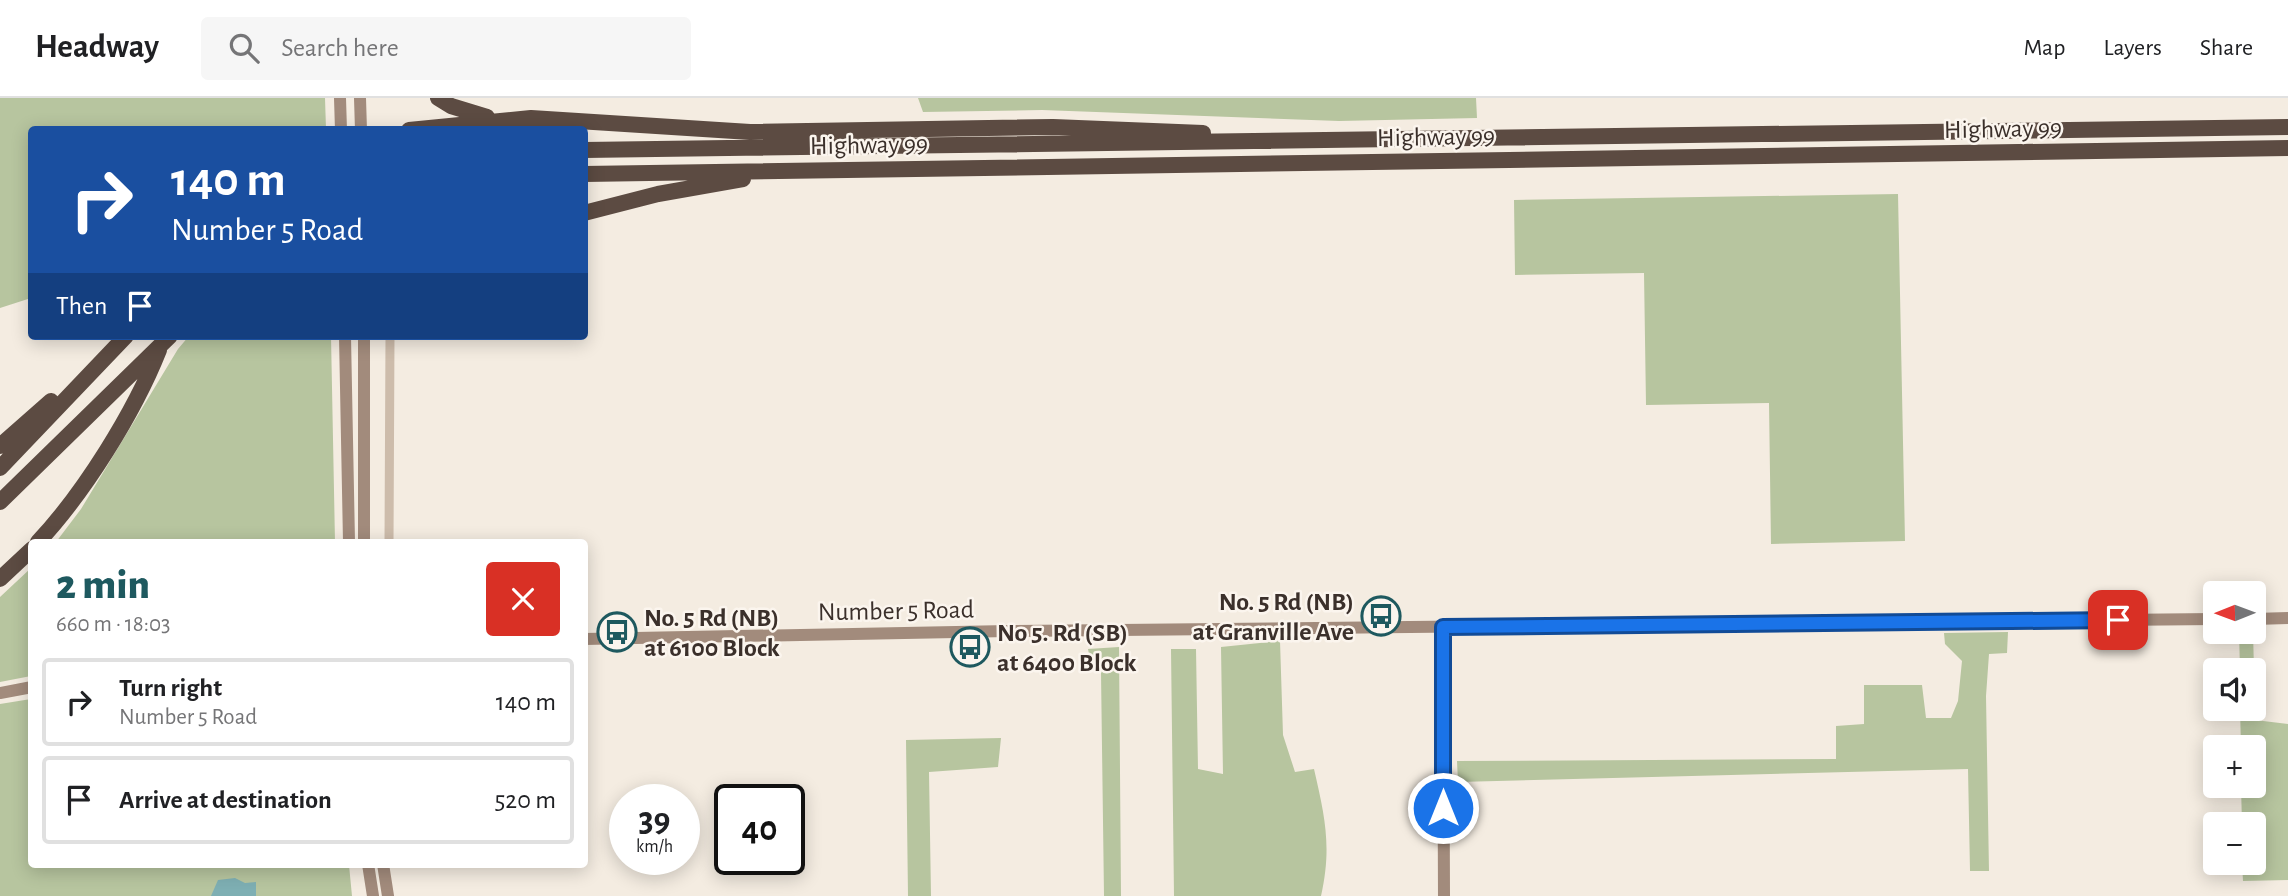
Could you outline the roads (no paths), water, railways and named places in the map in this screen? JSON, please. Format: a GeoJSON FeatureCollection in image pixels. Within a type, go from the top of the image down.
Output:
{"type":"FeatureCollection","features":[{"type":"Feature","properties":{"kind":"highway"},"geometry":{"type":"LineString","coordinates":[[438,98],[451,106],[496,119]]}},
{"type":"Feature","properties":{"kind":"highway"},"geometry":{"type":"LineString","coordinates":[[440,126],[496,119],[575,118],[750,132],[1053,127],[1221,134],[1272,141]]}},
{"type":"Feature","properties":{"kind":"highway","name":"Highway 99"},"geometry":{"type":"LineString","coordinates":[[588,150],[2288,127]]}},
{"type":"Feature","properties":{"kind":"highway","name":"Highway 99"},"geometry":{"type":"LineString","coordinates":[[588,174],[2288,148]]}},
{"type":"Feature","properties":{"kind":"highway"},"geometry":{"type":"LineString","coordinates":[[588,212],[658,194],[744,179],[774,170]]}},
{"type":"Feature","properties":{"kind":"highway"},"geometry":{"type":"LineString","coordinates":[[0,446],[119,340]]}},
{"type":"Feature","properties":{"kind":"highway"},"geometry":{"type":"LineString","coordinates":[[0,468],[120,340]]}},
{"type":"Feature","properties":{"kind":"highway"},"geometry":{"type":"LineString","coordinates":[[0,502],[165,340]]}},
{"type":"Feature","properties":{"kind":"highway"},"geometry":{"type":"LineString","coordinates":[[40,539],[80,490],[102,456],[165,340]]}},
{"type":"Feature","properties":{"kind":"highway"},"geometry":{"type":"LineString","coordinates":[[0,579],[28,553]]}},
{"type":"Feature","properties":{"kind":"main road"},"geometry":{"type":"LineString","coordinates":[[340,98],[341,126]]}},
{"type":"Feature","properties":{"kind":"main road"},"geometry":{"type":"LineString","coordinates":[[360,98],[360,126]]}},
{"type":"Feature","properties":{"kind":"main road"},"geometry":{"type":"LineString","coordinates":[[345,340],[349,539]]}},
{"type":"Feature","properties":{"kind":"main road"},"geometry":{"type":"LineString","coordinates":[[364,340],[365,539]]}},
{"type":"Feature","properties":{"kind":"main road"},"geometry":{"type":"LineString","coordinates":[[2266,619],[2288,618]]}},
{"type":"Feature","properties":{"kind":"main road","name":"Number 5 Road"},"geometry":{"type":"LineString","coordinates":[[588,639],[2203,619]]}},
{"type":"Feature","properties":{"kind":"main road"},"geometry":{"type":"LineString","coordinates":[[1443,627],[1444,896]]}},
{"type":"Feature","properties":{"kind":"main road"},"geometry":{"type":"LineString","coordinates":[[0,693],[28,688]]}},
{"type":"Feature","properties":{"kind":"main road"},"geometry":{"type":"LineString","coordinates":[[369,868],[373,896]]}},
{"type":"Feature","properties":{"kind":"main road"},"geometry":{"type":"LineString","coordinates":[[384,868],[388,896]]}},
{"type":"Feature","properties":{"kind":"street"},"geometry":{"type":"LineString","coordinates":[[389,539],[390,340]]}},
{"type":"Feature","properties":{"kind":"water"},"geometry":{"type":"Polygon","coordinates":[[[235,878],[245,883],[256,882],[256,896],[211,896],[218,880],[235,878]]]}},
{"type":"Feature","properties":{"kind":"place","name":"No. 5 Rd (NB) at Granville Ave"},"geometry":{"type":"Point","coordinates":[1381,616]}},
{"type":"Feature","properties":{"kind":"place","name":"No. 5 Rd (NB) at 6100 Block"},"geometry":{"type":"Point","coordinates":[617,632]}},
{"type":"Feature","properties":{"kind":"place","name":"No 5. Rd (SB) at 6400 Block"},"geometry":{"type":"Point","coordinates":[970,647]}}]}
